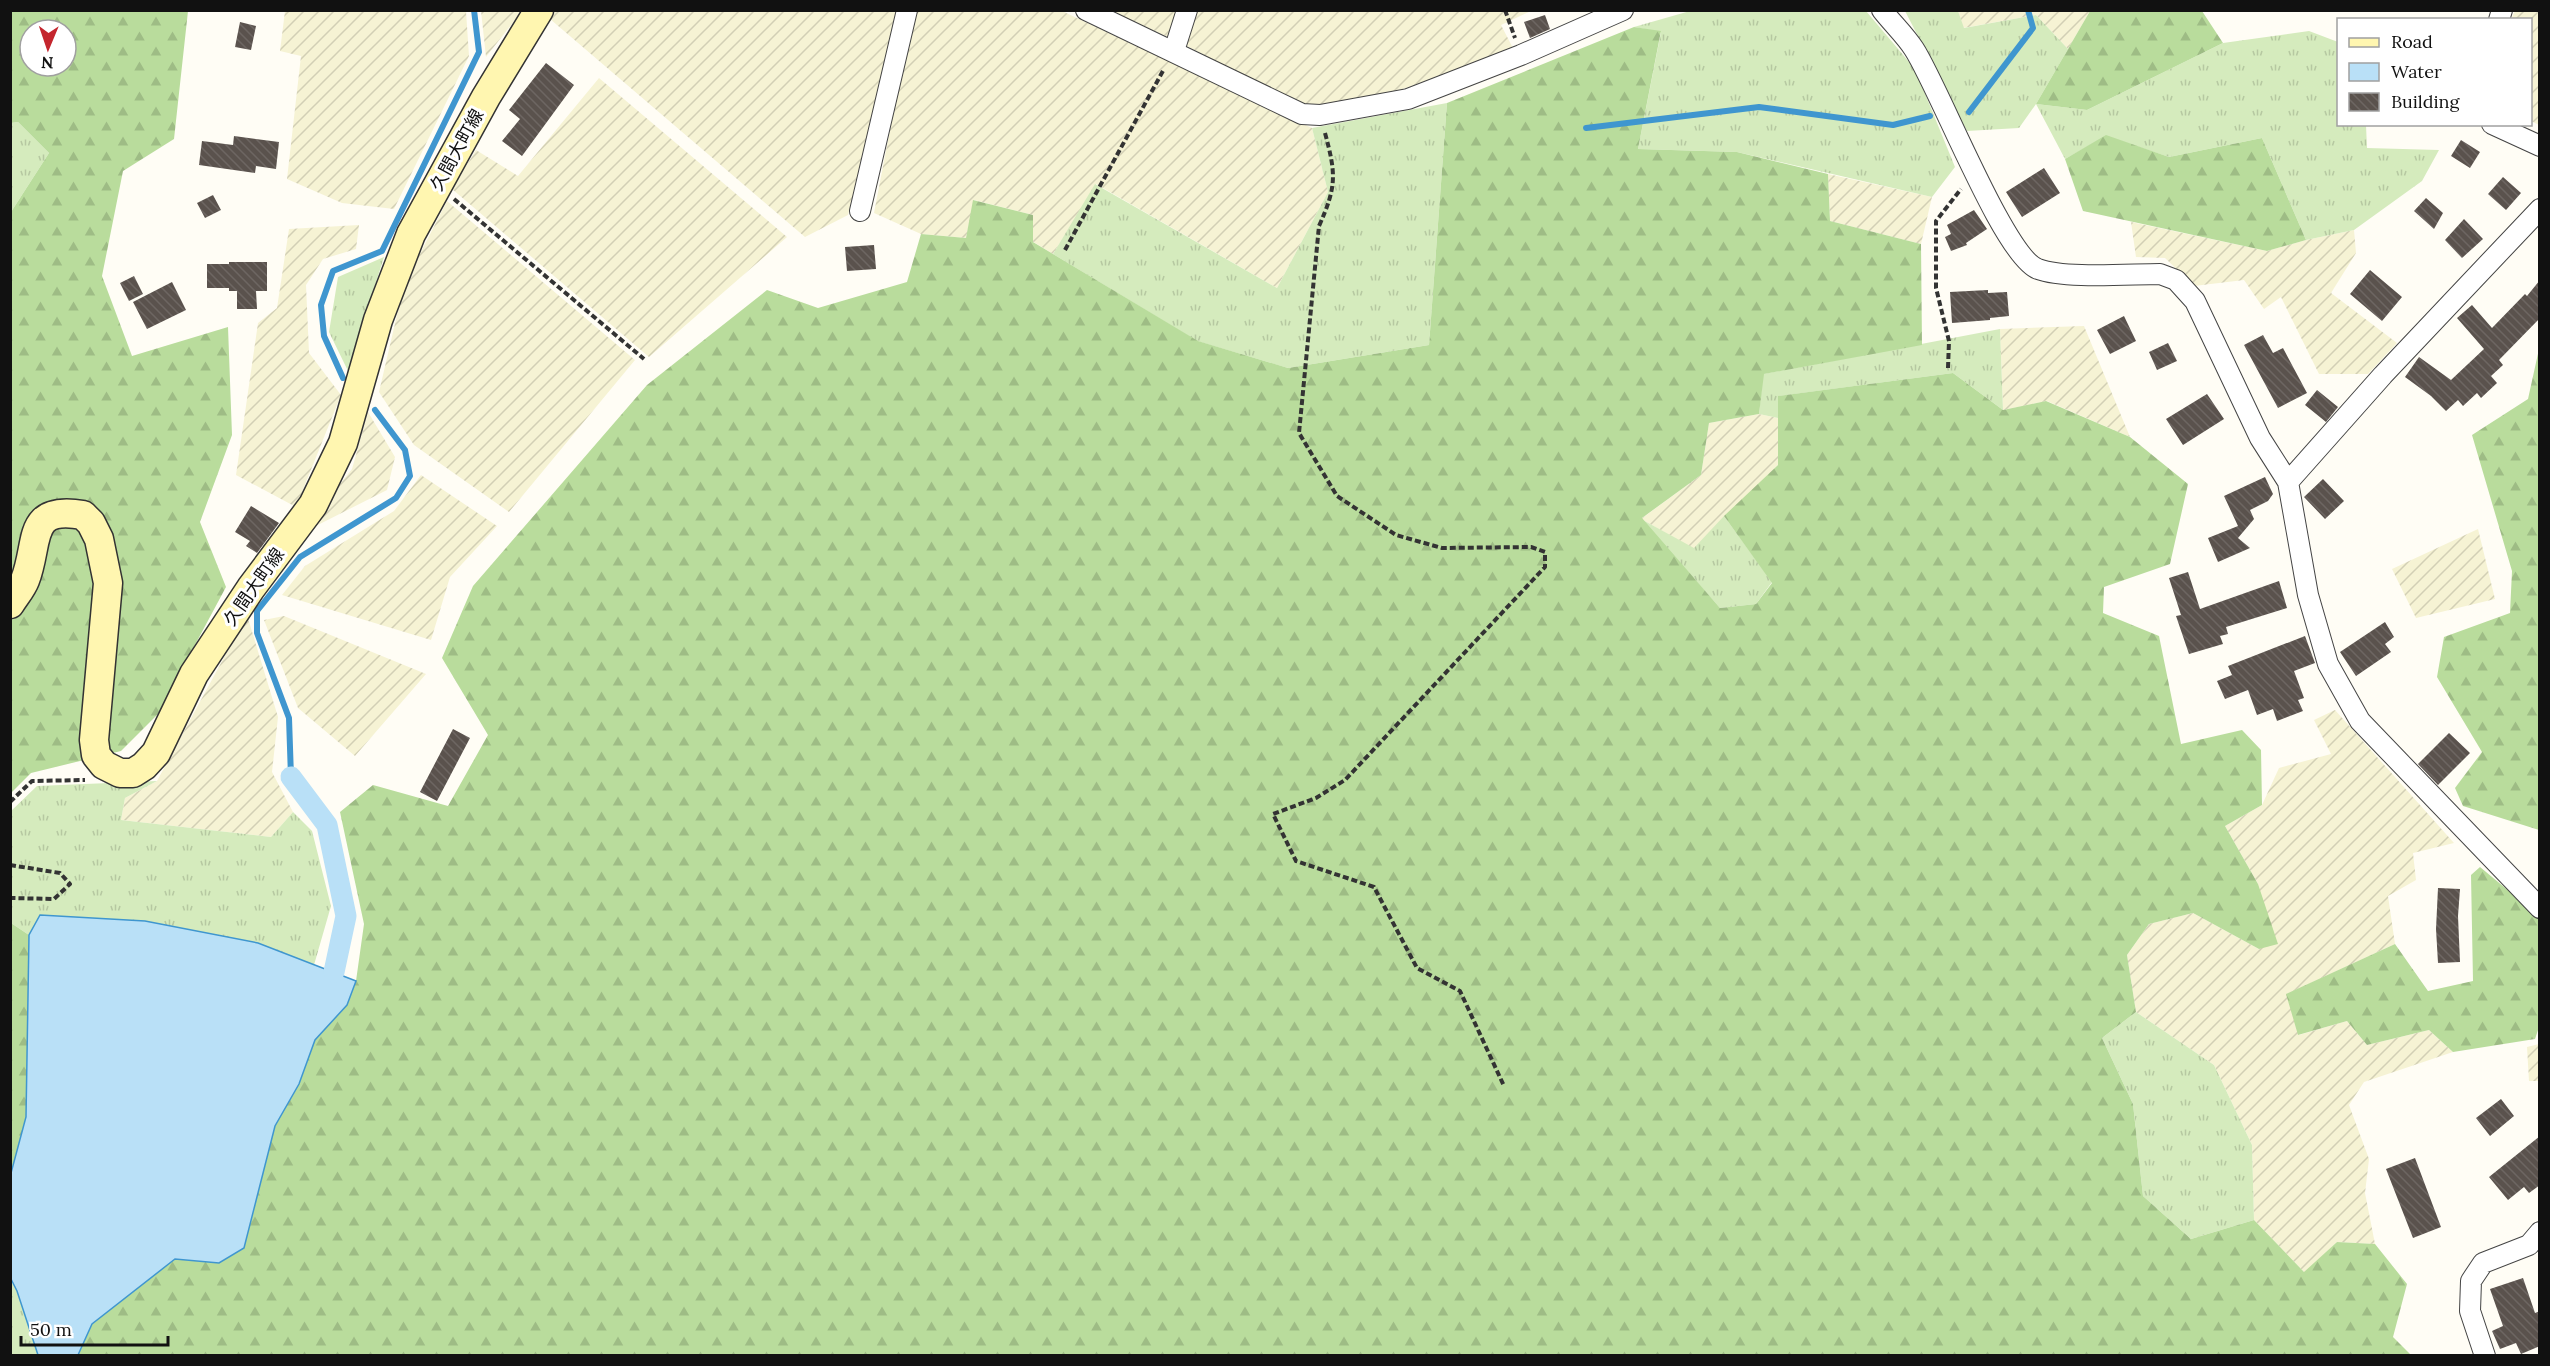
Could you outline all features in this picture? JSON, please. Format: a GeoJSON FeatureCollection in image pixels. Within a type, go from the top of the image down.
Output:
{"type":"FeatureCollection","features":[{"type":"Feature","properties":{"kind":"main road","name":"久間大町線"},"geometry":{"type":"LineString","coordinates":[[120,773],[134,772],[144,766],[156,753],[194,674],[252,588],[313,505],[343,443],[378,320],[411,234],[486,97],[539,10]]}},
{"type":"Feature","properties":{"kind":"main road"},"geometry":{"type":"LineString","coordinates":[[10,604],[25,580],[37,526],[45,518],[58,513],[83,515],[91,523],[99,539],[108,583],[94,740],[96,755],[104,765],[120,773]]}},
{"type":"Feature","properties":{"kind":"street"},"geometry":{"type":"LineString","coordinates":[[860,211],[907,10]]}},
{"type":"Feature","properties":{"kind":"street"},"geometry":{"type":"LineString","coordinates":[[1086,10],[1302,114],[1320,115],[1408,99],[1521,55],[1623,10]]}},
{"type":"Feature","properties":{"kind":"street"},"geometry":{"type":"LineString","coordinates":[[1174,51],[1187,10]]}},
{"type":"Feature","properties":{"kind":"street"},"geometry":{"type":"LineString","coordinates":[[1882,10],[1914,49],[1974,172],[2020,255],[2035,269],[2053,274],[2160,274],[2176,280],[2195,301],[2222,353],[2260,438],[2288,482],[2308,595],[2328,664],[2360,721],[2540,908]]}},
{"type":"Feature","properties":{"kind":"street"},"geometry":{"type":"LineString","coordinates":[[2496,126],[2540,146]]}},
{"type":"Feature","properties":{"kind":"street"},"geometry":{"type":"LineString","coordinates":[[2288,482],[2383,375],[2540,209]]}},
{"type":"Feature","properties":{"kind":"street"},"geometry":{"type":"LineString","coordinates":[[2485,1356],[2470,1311],[2471,1281],[2483,1263],[2529,1245],[2540,1232]]}},
{"type":"Feature","properties":{"kind":"path"},"geometry":{"type":"LineString","coordinates":[[1504,10],[1521,55]]}},
{"type":"Feature","properties":{"kind":"path"},"geometry":{"type":"LineString","coordinates":[[1065,250],[1174,51]]}},
{"type":"Feature","properties":{"kind":"path"},"geometry":{"type":"LineString","coordinates":[[1320,115],[1335,168],[1331,199],[1319,226],[1299,433],[1337,496],[1396,535],[1442,548],[1531,547],[1545,552],[1545,567],[1345,780],[1316,798],[1273,814],[1296,861],[1374,887],[1417,968],[1460,990],[1504,1086]]}},
{"type":"Feature","properties":{"kind":"path"},"geometry":{"type":"LineString","coordinates":[[1948,368],[1949,341],[1936,288],[1936,221],[1974,172]]}},
{"type":"Feature","properties":{"kind":"path"},"geometry":{"type":"LineString","coordinates":[[438,185],[644,359]]}},
{"type":"Feature","properties":{"kind":"path"},"geometry":{"type":"LineString","coordinates":[[10,802],[32,781],[105,779],[120,773]]}},
{"type":"Feature","properties":{"kind":"path"},"geometry":{"type":"LineString","coordinates":[[10,866],[60,873],[70,884],[54,900],[10,898]]}},
{"type":"Feature","properties":{"kind":"shaded area"},"geometry":{"type":"Polygon","coordinates":[[[556,10],[897,11],[848,215],[805,237],[550,19],[556,10]]]}},
{"type":"Feature","properties":{"kind":"shaded area"},"geometry":{"type":"Polygon","coordinates":[[[913,10],[1062,11],[1312,128],[1328,192],[1277,288],[1096,184],[1053,254],[1032,241],[1033,215],[974,200],[966,238],[921,234],[874,213],[913,10]]]}},
{"type":"Feature","properties":{"kind":"shaded area"},"geometry":{"type":"Polygon","coordinates":[[[285,11],[466,11],[469,56],[394,209],[342,203],[287,179],[301,56],[280,51],[285,11]]]}},
{"type":"Feature","properties":{"kind":"shaded area"},"geometry":{"type":"Polygon","coordinates":[[[481,11],[522,11],[486,57],[481,11]]]}},
{"type":"Feature","properties":{"kind":"shaded area"},"geometry":{"type":"Polygon","coordinates":[[[1111,11],[1177,11],[1168,37],[1111,11]]]}},
{"type":"Feature","properties":{"kind":"shaded area"},"geometry":{"type":"Polygon","coordinates":[[[1194,11],[1531,11],[1501,25],[1515,52],[1399,90],[1306,108],[1183,44],[1194,11]]]}},
{"type":"Feature","properties":{"kind":"shaded area"},"geometry":{"type":"Polygon","coordinates":[[[1958,11],[2090,11],[2068,49],[2036,15],[1963,28],[1958,11]]]}},
{"type":"Feature","properties":{"kind":"shaded area"},"geometry":{"type":"Polygon","coordinates":[[[2515,11],[2539,11],[2539,125],[2532,122],[2532,18],[2512,18],[2515,11]]]}},
{"type":"Feature","properties":{"kind":"shaded area"},"geometry":{"type":"Polygon","coordinates":[[[599,78],[787,237],[649,357],[452,189],[476,150],[518,176],[599,78]]]}},
{"type":"Feature","properties":{"kind":"shaded area"},"geometry":{"type":"Polygon","coordinates":[[[1828,174],[1932,197],[1921,244],[1830,221],[1828,174]]]}},
{"type":"Feature","properties":{"kind":"shaded area"},"geometry":{"type":"Polygon","coordinates":[[[447,201],[635,360],[509,512],[414,445],[379,392],[404,285],[447,201]]]}},
{"type":"Feature","properties":{"kind":"shaded area"},"geometry":{"type":"Polygon","coordinates":[[[2131,222],[2267,251],[2354,230],[2356,253],[2331,293],[2397,343],[2368,374],[2319,374],[2281,297],[2264,309],[2244,280],[2194,286],[2165,258],[2136,257],[2131,222]]]}},
{"type":"Feature","properties":{"kind":"shaded area"},"geometry":{"type":"Polygon","coordinates":[[[359,225],[356,249],[323,259],[306,285],[309,353],[341,395],[296,507],[236,475],[258,323],[277,308],[289,229],[359,225]]]}},
{"type":"Feature","properties":{"kind":"shaded area"},"geometry":{"type":"Polygon","coordinates":[[[2084,326],[2130,437],[2047,401],[2003,410],[2000,329],[2084,326]]]}},
{"type":"Feature","properties":{"kind":"shaded area"},"geometry":{"type":"Polygon","coordinates":[[[368,412],[395,457],[387,490],[300,534],[352,469],[368,412]]]}},
{"type":"Feature","properties":{"kind":"shaded area"},"geometry":{"type":"Polygon","coordinates":[[[1759,414],[1778,418],[1778,465],[1694,549],[1641,519],[1701,475],[1709,423],[1759,414]]]}},
{"type":"Feature","properties":{"kind":"shaded area"},"geometry":{"type":"Polygon","coordinates":[[[421,475],[497,526],[450,577],[431,640],[282,595],[305,566],[394,511],[421,475]]]}},
{"type":"Feature","properties":{"kind":"shaded area"},"geometry":{"type":"Polygon","coordinates":[[[2478,529],[2495,599],[2416,618],[2392,569],[2478,529]]]}},
{"type":"Feature","properties":{"kind":"shaded area"},"geometry":{"type":"Polygon","coordinates":[[[247,615],[278,717],[272,772],[293,812],[271,837],[121,820],[125,798],[157,781],[247,615]]]}},
{"type":"Feature","properties":{"kind":"shaded area"},"geometry":{"type":"Polygon","coordinates":[[[284,616],[426,674],[355,756],[298,708],[264,620],[284,616]]]}},
{"type":"Feature","properties":{"kind":"shaded area"},"geometry":{"type":"Polygon","coordinates":[[[2335,710],[2454,843],[2413,853],[2416,880],[2388,896],[2395,944],[2287,994],[2299,1035],[2347,1021],[2367,1045],[2429,1030],[2453,1052],[2364,1082],[2349,1105],[2369,1159],[2365,1193],[2375,1244],[2337,1242],[2305,1273],[2254,1220],[2252,1145],[2214,1065],[2136,1012],[2127,955],[2149,924],[2193,913],[2259,949],[2258,884],[2225,826],[2262,805],[2279,768],[2331,754],[2314,720],[2335,710]]]}},
{"type":"Feature","properties":{"kind":"shaded area"},"geometry":{"type":"Polygon","coordinates":[[[2539,1044],[2539,1081],[2529,1081],[2527,1047],[2539,1044]]]}},
{"type":"Feature","properties":{"kind":"green space"},"geometry":{"type":"Polygon","coordinates":[[[11,11],[188,11],[174,139],[123,171],[102,276],[132,356],[228,327],[232,435],[200,522],[226,587],[158,714],[121,751],[31,773],[11,793],[11,212],[49,153],[18,122],[11,123],[11,11]]]}},
{"type":"Feature","properties":{"kind":"green space"},"geometry":{"type":"Polygon","coordinates":[[[1690,11],[1866,11],[1915,69],[1955,167],[1932,197],[1737,152],[1638,149],[1661,32],[1634,27],[1690,11]]]}},
{"type":"Feature","properties":{"kind":"green space"},"geometry":{"type":"Polygon","coordinates":[[[1905,11],[1958,11],[1964,28],[2036,15],[2068,49],[2019,128],[1967,131],[1905,11]]]}},
{"type":"Feature","properties":{"kind":"green space"},"geometry":{"type":"Polygon","coordinates":[[[2090,11],[2202,11],[2223,43],[2087,110],[2036,104],[2090,11]]]}},
{"type":"Feature","properties":{"kind":"green space"},"geometry":{"type":"Polygon","coordinates":[[[1634,27],[1661,31],[1638,149],[1737,152],[1828,174],[1830,221],[1921,244],[1922,345],[1764,374],[1759,414],[1709,423],[1701,475],[1642,518],[1720,608],[1756,604],[1772,583],[1724,516],[1778,465],[1778,396],[1953,373],[2003,410],[2046,401],[2130,437],[2188,484],[2170,564],[2104,587],[2103,613],[2159,636],[2181,744],[2242,730],[2261,750],[2262,805],[2225,826],[2258,884],[2278,944],[2259,949],[2193,913],[2149,924],[2127,955],[2136,1012],[2102,1038],[2133,1104],[2143,1196],[2191,1239],[2254,1220],[2304,1272],[2337,1242],[2375,1244],[2407,1284],[2393,1337],[2411,1355],[78,1356],[92,1324],[175,1259],[219,1263],[244,1248],[275,1126],[299,1084],[315,1040],[347,1005],[356,981],[364,924],[340,812],[373,785],[448,806],[488,735],[442,658],[473,586],[647,385],[767,290],[818,308],[907,282],[921,234],[966,238],[973,200],[1033,215],[1033,242],[1198,341],[1288,368],[1429,345],[1447,103],[1634,27]]]}},
{"type":"Feature","properties":{"kind":"green space"},"geometry":{"type":"Polygon","coordinates":[[[2309,31],[2337,42],[2337,126],[2366,126],[2367,148],[2439,150],[2422,181],[2354,230],[2306,240],[2262,138],[2169,157],[2106,136],[2065,159],[2036,104],[2087,110],[2223,43],[2309,31]]]}},
{"type":"Feature","properties":{"kind":"green space"},"geometry":{"type":"Polygon","coordinates":[[[1447,103],[1429,345],[1288,368],[1197,341],[1053,254],[1095,184],[1277,288],[1328,192],[1312,128],[1447,103]]]}},
{"type":"Feature","properties":{"kind":"green space"},"geometry":{"type":"Polygon","coordinates":[[[18,122],[49,153],[11,212],[11,123],[18,122]]]}},
{"type":"Feature","properties":{"kind":"green space"},"geometry":{"type":"Polygon","coordinates":[[[2106,135],[2169,157],[2262,138],[2306,240],[2267,251],[2083,211],[2065,159],[2106,135]]]}},
{"type":"Feature","properties":{"kind":"green space"},"geometry":{"type":"Polygon","coordinates":[[[384,257],[348,371],[329,332],[338,277],[384,257]]]}},
{"type":"Feature","properties":{"kind":"green space"},"geometry":{"type":"Polygon","coordinates":[[[2000,329],[2003,410],[1953,373],[1779,396],[1778,418],[1759,414],[1763,374],[2000,329]]]}},
{"type":"Feature","properties":{"kind":"green space"},"geometry":{"type":"Polygon","coordinates":[[[2539,349],[2539,830],[2463,806],[2455,788],[2482,752],[2437,677],[2444,637],[2510,613],[2512,571],[2472,435],[2528,399],[2539,349]]]}},
{"type":"Feature","properties":{"kind":"green space"},"geometry":{"type":"Polygon","coordinates":[[[1724,516],[1772,582],[1756,604],[1720,608],[1641,519],[1694,548],[1724,516]]]}},
{"type":"Feature","properties":{"kind":"green space"},"geometry":{"type":"Polygon","coordinates":[[[157,781],[125,798],[121,820],[271,837],[293,812],[312,831],[331,906],[314,965],[258,943],[40,915],[29,935],[11,923],[10,812],[37,786],[157,781]]]}},
{"type":"Feature","properties":{"kind":"green space"},"geometry":{"type":"Polygon","coordinates":[[[2480,867],[2539,916],[2540,1024],[2535,1039],[2453,1052],[2429,1030],[2367,1045],[2347,1021],[2298,1035],[2286,994],[2395,944],[2428,991],[2473,981],[2471,875],[2480,867]]]}},
{"type":"Feature","properties":{"kind":"green space"},"geometry":{"type":"Polygon","coordinates":[[[11,923],[29,935],[26,1117],[11,1173],[11,923]]]}},
{"type":"Feature","properties":{"kind":"green space"},"geometry":{"type":"Polygon","coordinates":[[[2136,1012],[2214,1065],[2252,1145],[2254,1220],[2191,1239],[2143,1196],[2133,1104],[2102,1038],[2136,1012]]]}},
{"type":"Feature","properties":{"kind":"green space"},"geometry":{"type":"Polygon","coordinates":[[[10,1279],[17,1291],[38,1355],[11,1355],[10,1279]]]}},
{"type":"Feature","properties":{"kind":"water"},"geometry":{"type":"Polygon","coordinates":[[[40,915],[145,921],[258,943],[356,981],[347,1005],[315,1040],[299,1084],[275,1126],[244,1248],[219,1263],[175,1259],[92,1324],[78,1355],[38,1355],[11,1279],[11,1173],[26,1117],[29,935],[40,915]]]}},
{"type":"Feature","properties":{"kind":"building"},"geometry":{"type":"Polygon","coordinates":[[[1545,15],[1550,29],[1530,38],[1524,22],[1545,15]]]}},
{"type":"Feature","properties":{"kind":"building"},"geometry":{"type":"Polygon","coordinates":[[[240,22],[256,26],[251,50],[235,47],[240,22]]]}},
{"type":"Feature","properties":{"kind":"building"},"geometry":{"type":"Polygon","coordinates":[[[546,63],[574,85],[522,156],[502,141],[520,119],[509,110],[546,63]]]}},
{"type":"Feature","properties":{"kind":"building"},"geometry":{"type":"Polygon","coordinates":[[[234,136],[279,142],[276,169],[256,166],[255,173],[199,165],[202,141],[233,145],[234,136]]]}},
{"type":"Feature","properties":{"kind":"building"},"geometry":{"type":"Polygon","coordinates":[[[2461,140],[2480,152],[2470,168],[2451,156],[2461,140]]]}},
{"type":"Feature","properties":{"kind":"building"},"geometry":{"type":"Polygon","coordinates":[[[2044,168],[2060,193],[2022,217],[2006,192],[2044,168]]]}},
{"type":"Feature","properties":{"kind":"building"},"geometry":{"type":"Polygon","coordinates":[[[2503,177],[2521,193],[2506,210],[2488,194],[2503,177]]]}},
{"type":"Feature","properties":{"kind":"building"},"geometry":{"type":"Polygon","coordinates":[[[213,195],[221,210],[205,218],[197,203],[213,195]]]}},
{"type":"Feature","properties":{"kind":"building"},"geometry":{"type":"Polygon","coordinates":[[[2426,198],[2443,213],[2434,229],[2414,211],[2426,198]]]}},
{"type":"Feature","properties":{"kind":"building"},"geometry":{"type":"Polygon","coordinates":[[[1974,210],[1987,229],[1966,243],[1967,245],[1951,251],[1945,237],[1951,234],[1947,225],[1974,210]]]}},
{"type":"Feature","properties":{"kind":"building"},"geometry":{"type":"Polygon","coordinates":[[[2464,219],[2483,239],[2462,258],[2445,240],[2464,219]]]}},
{"type":"Feature","properties":{"kind":"building"},"geometry":{"type":"Polygon","coordinates":[[[874,245],[876,269],[847,271],[845,247],[874,245]]]}},
{"type":"Feature","properties":{"kind":"building"},"geometry":{"type":"Polygon","coordinates":[[[229,262],[267,262],[267,291],[256,291],[257,309],[237,309],[237,291],[229,291],[229,288],[207,288],[207,264],[229,264],[229,262]]]}},
{"type":"Feature","properties":{"kind":"building"},"geometry":{"type":"Polygon","coordinates":[[[2370,270],[2402,297],[2382,321],[2350,294],[2370,270]]]}},
{"type":"Feature","properties":{"kind":"building"},"geometry":{"type":"Polygon","coordinates":[[[134,276],[143,294],[129,301],[120,283],[134,276]]]}},
{"type":"Feature","properties":{"kind":"building"},"geometry":{"type":"Polygon","coordinates":[[[2540,280],[2540,318],[2499,360],[2503,365],[2491,376],[2497,383],[2481,398],[2477,393],[2463,406],[2458,400],[2446,411],[2431,396],[2405,377],[2419,357],[2451,380],[2484,349],[2457,318],[2472,305],[2492,328],[2525,294],[2527,296],[2540,280]]]}},
{"type":"Feature","properties":{"kind":"building"},"geometry":{"type":"Polygon","coordinates":[[[172,282],[186,310],[147,329],[133,302],[172,282]]]}},
{"type":"Feature","properties":{"kind":"building"},"geometry":{"type":"Polygon","coordinates":[[[1988,290],[1988,293],[2007,292],[2009,316],[1952,323],[1950,292],[1988,290]]]}},
{"type":"Feature","properties":{"kind":"building"},"geometry":{"type":"Polygon","coordinates":[[[2124,316],[2136,341],[2110,354],[2097,330],[2124,316]]]}},
{"type":"Feature","properties":{"kind":"building"},"geometry":{"type":"Polygon","coordinates":[[[2263,335],[2273,353],[2283,348],[2307,393],[2278,408],[2244,345],[2263,335]]]}},
{"type":"Feature","properties":{"kind":"building"},"geometry":{"type":"Polygon","coordinates":[[[2168,343],[2177,361],[2157,370],[2149,352],[2168,343]]]}},
{"type":"Feature","properties":{"kind":"building"},"geometry":{"type":"Polygon","coordinates":[[[2317,390],[2338,407],[2326,422],[2305,405],[2317,390]]]}},
{"type":"Feature","properties":{"kind":"building"},"geometry":{"type":"Polygon","coordinates":[[[2207,394],[2224,419],[2183,445],[2166,419],[2207,394]]]}},
{"type":"Feature","properties":{"kind":"building"},"geometry":{"type":"Polygon","coordinates":[[[2265,477],[2273,494],[2268,501],[2250,510],[2254,519],[2238,538],[2250,548],[2218,562],[2208,538],[2238,526],[2224,496],[2265,477]]]}},
{"type":"Feature","properties":{"kind":"building"},"geometry":{"type":"Polygon","coordinates":[[[2323,479],[2344,501],[2325,519],[2304,497],[2323,479]]]}},
{"type":"Feature","properties":{"kind":"building"},"geometry":{"type":"Polygon","coordinates":[[[251,506],[279,523],[257,553],[246,546],[250,541],[235,532],[251,506]]]}},
{"type":"Feature","properties":{"kind":"building"},"geometry":{"type":"Polygon","coordinates":[[[2188,572],[2200,609],[2279,581],[2287,608],[2226,627],[2228,634],[2220,636],[2223,644],[2189,654],[2176,616],[2181,615],[2169,578],[2188,572]]]}},
{"type":"Feature","properties":{"kind":"building"},"geometry":{"type":"Polygon","coordinates":[[[2385,622],[2394,637],[2385,644],[2391,652],[2356,676],[2340,652],[2385,622]]]}},
{"type":"Feature","properties":{"kind":"building"},"geometry":{"type":"Polygon","coordinates":[[[2305,636],[2315,663],[2294,671],[2304,698],[2298,700],[2303,711],[2277,721],[2273,709],[2257,715],[2248,690],[2225,699],[2217,681],[2232,675],[2228,666],[2305,636]]]}},
{"type":"Feature","properties":{"kind":"building"},"geometry":{"type":"Polygon","coordinates":[[[453,729],[470,738],[437,801],[420,792],[453,729]]]}},
{"type":"Feature","properties":{"kind":"building"},"geometry":{"type":"Polygon","coordinates":[[[2449,733],[2470,753],[2438,785],[2418,764],[2449,733]]]}},
{"type":"Feature","properties":{"kind":"building"},"geometry":{"type":"Polygon","coordinates":[[[2438,888],[2460,889],[2458,916],[2460,962],[2438,963],[2436,929],[2438,888]]]}},
{"type":"Feature","properties":{"kind":"building"},"geometry":{"type":"Polygon","coordinates":[[[2501,1099],[2514,1116],[2490,1136],[2476,1118],[2501,1099]]]}},
{"type":"Feature","properties":{"kind":"building"},"geometry":{"type":"Polygon","coordinates":[[[2540,1136],[2540,1185],[2529,1193],[2524,1187],[2508,1200],[2489,1177],[2540,1136]]]}},
{"type":"Feature","properties":{"kind":"building"},"geometry":{"type":"Polygon","coordinates":[[[2415,1158],[2441,1227],[2413,1238],[2386,1169],[2415,1158]]]}},
{"type":"Feature","properties":{"kind":"building"},"geometry":{"type":"Polygon","coordinates":[[[2523,1278],[2535,1313],[2540,1311],[2540,1346],[2521,1354],[2516,1343],[2500,1349],[2492,1331],[2503,1326],[2490,1289],[2523,1278]]]}},
{"type":"Feature","properties":{"kind":"waterway"},"geometry":{"type":"LineString","coordinates":[[343,378],[324,336],[321,305],[333,271],[382,251],[479,52],[474,10]]}},
{"type":"Feature","properties":{"kind":"waterway"},"geometry":{"type":"LineString","coordinates":[[1969,112],[2033,28],[2028,10]]}},
{"type":"Feature","properties":{"kind":"waterway"},"geometry":{"type":"LineString","coordinates":[[1586,128],[1759,107],[1893,125],[1930,116]]}},
{"type":"Feature","properties":{"kind":"waterway"},"geometry":{"type":"LineString","coordinates":[[291,777],[289,718],[257,633],[257,611],[300,557],[396,498],[410,476],[405,450],[375,410]]}},
{"type":"Feature","properties":{"kind":"waterway"},"geometry":{"type":"LineString","coordinates":[[291,777],[327,825],[346,916],[334,972]]}}]}
